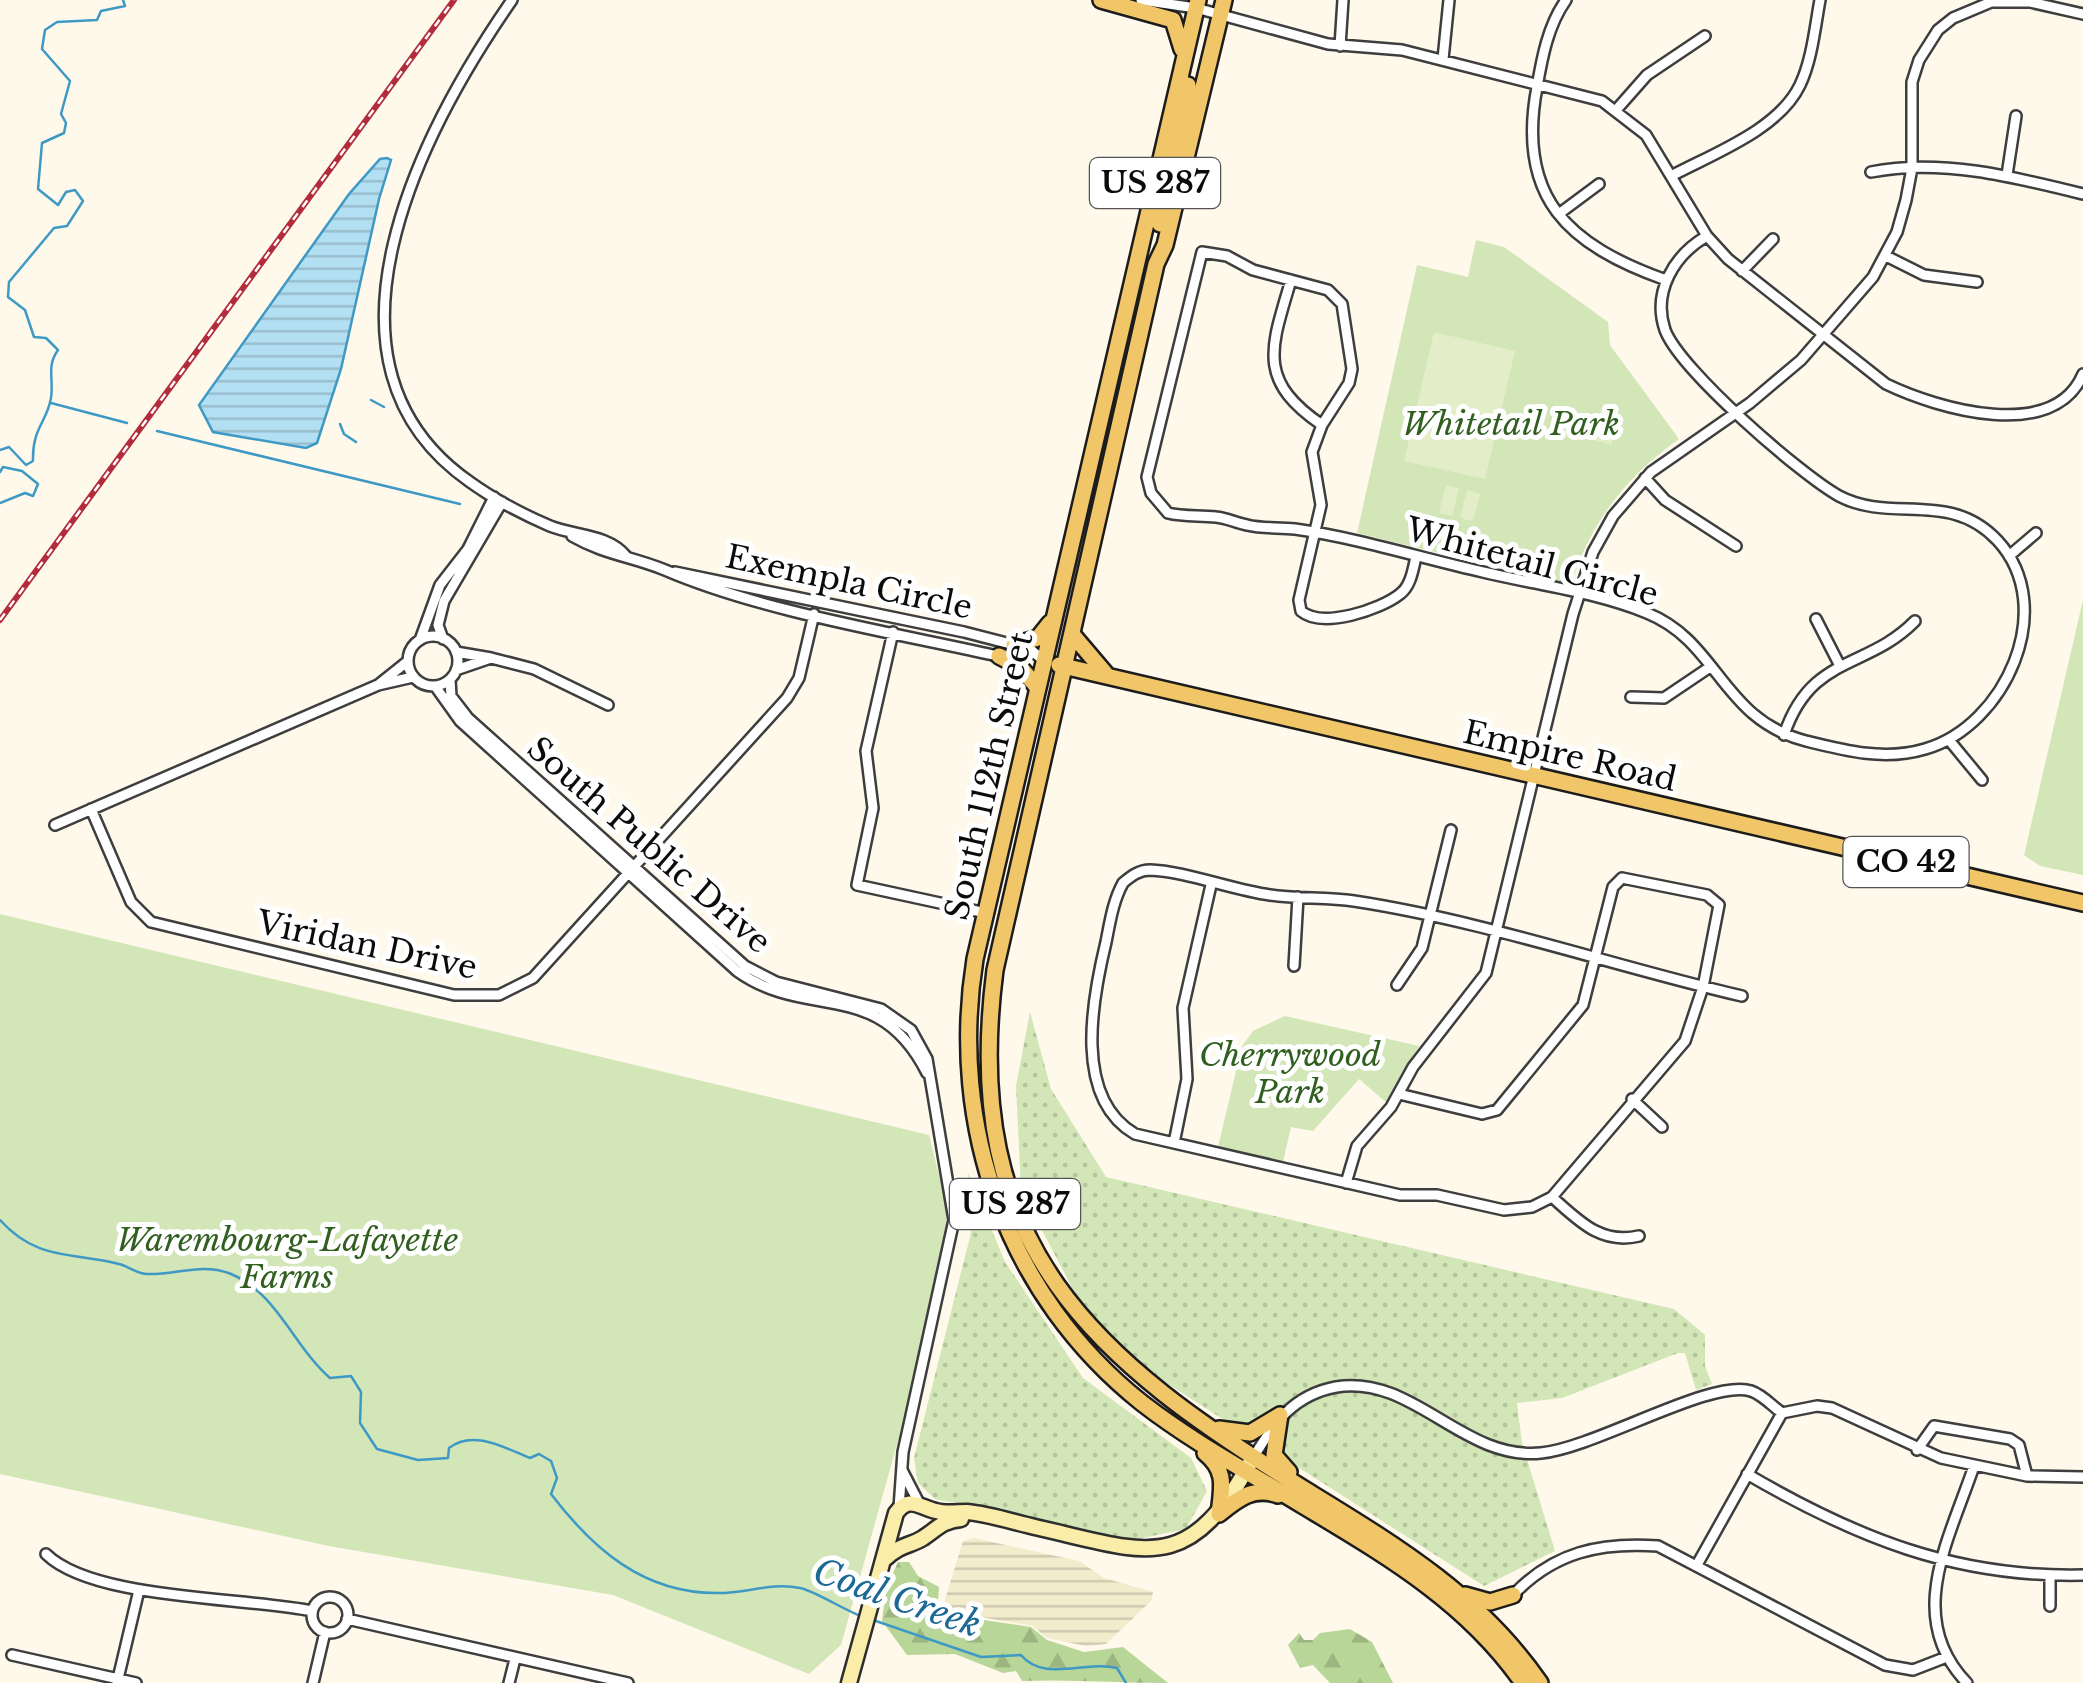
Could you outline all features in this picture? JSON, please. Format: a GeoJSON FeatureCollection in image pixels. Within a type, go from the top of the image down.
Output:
{"type":"FeatureCollection","features":[{"type":"Feature","properties":{"kind":"main road"},"geometry":{"type":"LineString","coordinates":[[1101,0],[1173,20],[1181,35],[1182,66]]}},
{"type":"Feature","properties":{"kind":"main road","name":"South 112th Street"},"geometry":{"type":"LineString","coordinates":[[1224,0],[1165,245],[1156,264],[995,970],[986,1069],[993,1128],[1023,1222],[1064,1296],[1122,1363],[1249,1464]]}},
{"type":"Feature","properties":{"kind":"main road"},"geometry":{"type":"LineString","coordinates":[[1202,3],[1220,18]]}},
{"type":"Feature","properties":{"kind":"main road"},"geometry":{"type":"LineString","coordinates":[[1156,264],[1201,33],[1202,3]]}},
{"type":"Feature","properties":{"kind":"main road","name":"South 112th Street"},"geometry":{"type":"LineString","coordinates":[[1202,3],[1182,66],[986,913],[970,989],[968,1076],[975,1126],[994,1198],[1028,1271],[1057,1316],[1120,1384],[1168,1421],[1249,1464]]}},
{"type":"Feature","properties":{"kind":"main road"},"geometry":{"type":"LineString","coordinates":[[1014,645],[1038,638],[1055,616]]}},
{"type":"Feature","properties":{"kind":"main road"},"geometry":{"type":"LineString","coordinates":[[1072,634],[1108,677]]}},
{"type":"Feature","properties":{"kind":"main road"},"geometry":{"type":"LineString","coordinates":[[999,656],[1020,667],[1038,688]]}},
{"type":"Feature","properties":{"kind":"main road","name":"Empire Road"},"geometry":{"type":"LineString","coordinates":[[1044,661],[2083,903]]}},
{"type":"Feature","properties":{"kind":"main road"},"geometry":{"type":"LineString","coordinates":[[1202,1424],[1250,1433],[1280,1416]]}},
{"type":"Feature","properties":{"kind":"main road"},"geometry":{"type":"LineString","coordinates":[[1280,1416],[1273,1448],[1277,1461],[1326,1503]]}},
{"type":"Feature","properties":{"kind":"main road"},"geometry":{"type":"LineString","coordinates":[[1168,1421],[1217,1463],[1224,1478],[1219,1514]]}},
{"type":"Feature","properties":{"kind":"main road","name":"US 287"},"geometry":{"type":"LineString","coordinates":[[1249,1464],[1326,1503],[1462,1593],[1512,1645],[1540,1683]]}},
{"type":"Feature","properties":{"kind":"main road","name":"US 287"},"geometry":{"type":"LineString","coordinates":[[1249,1464],[1302,1504],[1436,1590],[1478,1628],[1523,1683]]}},
{"type":"Feature","properties":{"kind":"main road"},"geometry":{"type":"LineString","coordinates":[[1219,1514],[1255,1492],[1266,1491],[1302,1504]]}},
{"type":"Feature","properties":{"kind":"main road"},"geometry":{"type":"LineString","coordinates":[[1462,1593],[1490,1602],[1512,1595]]}},
{"type":"Feature","properties":{"kind":"main road"},"geometry":{"type":"LineString","coordinates":[[1512,1595],[1504,1621],[1512,1645]]}},
{"type":"Feature","properties":{"kind":"street","name":"Exempla Circle"},"geometry":{"type":"LineString","coordinates":[[512,0],[472,58],[428,145],[392,250],[384,303],[389,367],[404,409],[446,464],[498,500],[563,531],[602,540],[626,556],[666,570],[898,616],[1030,648],[1044,661]]}},
{"type":"Feature","properties":{"kind":"street"},"geometry":{"type":"LineString","coordinates":[[1141,0],[1202,3]]}},
{"type":"Feature","properties":{"kind":"street"},"geometry":{"type":"LineString","coordinates":[[1340,46],[1344,0]]}},
{"type":"Feature","properties":{"kind":"street"},"geometry":{"type":"LineString","coordinates":[[1442,59],[1449,0]]}},
{"type":"Feature","properties":{"kind":"street"},"geometry":{"type":"LineString","coordinates":[[1566,0],[1547,40],[1538,82],[1530,151],[1540,180],[1580,238],[1606,258],[1666,280]]}},
{"type":"Feature","properties":{"kind":"street"},"geometry":{"type":"LineString","coordinates":[[1673,175],[1744,136],[1789,103],[1804,76],[1820,0]]}},
{"type":"Feature","properties":{"kind":"street"},"geometry":{"type":"LineString","coordinates":[[1346,1183],[1357,1146],[1399,1094],[1412,1067],[1478,986],[1497,934],[1578,594],[1604,530],[1644,478],[1738,412],[1823,337],[1886,256],[1902,216],[1912,168],[1912,82],[1918,60],[1938,30],[1953,18],[1991,2],[2030,2],[2083,14]]}},
{"type":"Feature","properties":{"kind":"street"},"geometry":{"type":"LineString","coordinates":[[1220,18],[1340,46],[1402,50],[1442,59],[1589,95],[1617,109],[1646,135],[1707,236],[1742,272],[1886,384],[1910,395],[2021,416],[2045,412],[2063,402],[2083,374]]}},
{"type":"Feature","properties":{"kind":"street"},"geometry":{"type":"LineString","coordinates":[[1617,109],[1647,75],[1705,36]]}},
{"type":"Feature","properties":{"kind":"street"},"geometry":{"type":"LineString","coordinates":[[2007,175],[2016,116]]}},
{"type":"Feature","properties":{"kind":"street"},"geometry":{"type":"LineString","coordinates":[[1871,172],[1912,168],[2007,175],[2083,194]]}},
{"type":"Feature","properties":{"kind":"street"},"geometry":{"type":"LineString","coordinates":[[1560,212],[1599,184]]}},
{"type":"Feature","properties":{"kind":"street"},"geometry":{"type":"LineString","coordinates":[[1707,236],[1686,250],[1666,280],[1662,314],[1670,340],[1779,451],[1839,496],[1871,506],[1924,507],[1964,517],[1982,528],[2009,556],[2036,534]]}},
{"type":"Feature","properties":{"kind":"street"},"geometry":{"type":"LineString","coordinates":[[1742,272],[1774,239]]}},
{"type":"Feature","properties":{"kind":"street","name":"Whitetail Circle"},"geometry":{"type":"LineString","coordinates":[[1316,534],[1321,505],[1312,452],[1322,424],[1350,378],[1347,326],[1336,296],[1207,251],[1200,256],[1147,477],[1152,495],[1168,513],[1316,534],[1578,594],[1654,616],[1688,638],[1752,717],[1784,735],[1888,756],[1950,740],[2000,692],[2019,646],[2024,599],[2009,556]]}},
{"type":"Feature","properties":{"kind":"street"},"geometry":{"type":"LineString","coordinates":[[1886,256],[1924,275],[1977,282]]}},
{"type":"Feature","properties":{"kind":"street"},"geometry":{"type":"LineString","coordinates":[[1291,280],[1275,328],[1278,379],[1282,394],[1322,424]]}},
{"type":"Feature","properties":{"kind":"street"},"geometry":{"type":"LineString","coordinates":[[1644,478],[1665,500],[1736,546]]}},
{"type":"Feature","properties":{"kind":"street"},"geometry":{"type":"LineString","coordinates":[[498,500],[444,601],[438,625],[443,639],[456,652],[534,669],[608,705]]}},
{"type":"Feature","properties":{"kind":"street"},"geometry":{"type":"LineString","coordinates":[[378,685],[408,661],[420,640],[440,584],[468,549],[498,500]]}},
{"type":"Feature","properties":{"kind":"street"},"geometry":{"type":"LineString","coordinates":[[1316,534],[1299,600],[1301,611],[1314,618],[1334,620],[1397,596],[1408,586],[1416,557]]}},
{"type":"Feature","properties":{"kind":"street","name":"Exempla Circle"},"geometry":{"type":"LineString","coordinates":[[666,570],[685,580],[814,614],[999,656],[1044,661]]}},
{"type":"Feature","properties":{"kind":"street","name":"Viridan Drive"},"geometry":{"type":"LineString","coordinates":[[91,809],[131,902],[152,922],[478,998],[518,988],[533,978],[790,694],[814,614]]}},
{"type":"Feature","properties":{"kind":"street"},"geometry":{"type":"LineString","coordinates":[[1816,620],[1839,664]]}},
{"type":"Feature","properties":{"kind":"street"},"geometry":{"type":"LineString","coordinates":[[1784,735],[1804,696],[1839,664],[1896,641],[1915,621]]}},
{"type":"Feature","properties":{"kind":"street"},"geometry":{"type":"LineString","coordinates":[[893,632],[866,750],[872,808],[857,884],[986,913]]}},
{"type":"Feature","properties":{"kind":"street"},"geometry":{"type":"LineString","coordinates":[[420,640],[443,639]]}},
{"type":"Feature","properties":{"kind":"street"},"geometry":{"type":"LineString","coordinates":[[55,825],[378,685],[413,676],[435,686],[450,680],[456,670],[456,652]]}},
{"type":"Feature","properties":{"kind":"street"},"geometry":{"type":"LineString","coordinates":[[456,670],[491,658]]}},
{"type":"Feature","properties":{"kind":"street"},"geometry":{"type":"LineString","coordinates":[[408,661],[413,676]]}},
{"type":"Feature","properties":{"kind":"street"},"geometry":{"type":"LineString","coordinates":[[1632,698],[1664,698],[1710,667]]}},
{"type":"Feature","properties":{"kind":"street","name":"South Public Drive"},"geometry":{"type":"LineString","coordinates":[[450,680],[452,696],[468,718],[630,870]]}},
{"type":"Feature","properties":{"kind":"street","name":"South Public Drive"},"geometry":{"type":"LineString","coordinates":[[435,686],[460,721],[630,870],[757,974],[864,1002],[894,1016],[922,1048],[954,1220],[902,1452],[902,1470]]}},
{"type":"Feature","properties":{"kind":"street"},"geometry":{"type":"LineString","coordinates":[[1950,740],[1982,780]]}},
{"type":"Feature","properties":{"kind":"street"},"geometry":{"type":"LineString","coordinates":[[1397,985],[1416,962],[1451,830]]}},
{"type":"Feature","properties":{"kind":"street"},"geometry":{"type":"LineString","coordinates":[[1399,1094],[1482,1114],[1497,1110],[1575,1020],[1596,960],[1613,887],[1622,878],[1707,895],[1719,904],[1703,987],[1685,1041],[1552,1198],[1519,1210],[1346,1183],[1136,1134],[1108,1110],[1092,1036],[1092,1001],[1123,883],[1151,870],[1211,885],[1352,901],[1497,934],[1596,960],[1663,977],[1703,987],[1742,996]]}},
{"type":"Feature","properties":{"kind":"street"},"geometry":{"type":"LineString","coordinates":[[1174,1144],[1187,1079],[1181,1036],[1183,1008],[1211,885]]}},
{"type":"Feature","properties":{"kind":"street"},"geometry":{"type":"LineString","coordinates":[[1294,966],[1298,897]]}},
{"type":"Feature","properties":{"kind":"street"},"geometry":{"type":"LineString","coordinates":[[1632,1099],[1662,1127]]}},
{"type":"Feature","properties":{"kind":"street"},"geometry":{"type":"LineString","coordinates":[[1552,1198],[1598,1235],[1624,1240],[1639,1236]]}},
{"type":"Feature","properties":{"kind":"street"},"geometry":{"type":"LineString","coordinates":[[896,1517],[907,1503],[1148,1549],[1184,1540],[1219,1514],[1280,1416],[1311,1394],[1337,1387],[1370,1386],[1400,1397],[1471,1440],[1537,1454],[1588,1443],[1721,1390],[1750,1390],[1782,1413],[1817,1406],[1832,1408],[1916,1450],[1974,1466],[2027,1476],[2083,1477]]}},
{"type":"Feature","properties":{"kind":"street"},"geometry":{"type":"LineString","coordinates":[[1698,1564],[1782,1413]]}},
{"type":"Feature","properties":{"kind":"street"},"geometry":{"type":"LineString","coordinates":[[1916,1450],[1921,1438],[1934,1426],[2010,1439],[2019,1445],[2027,1476]]}},
{"type":"Feature","properties":{"kind":"street"},"geometry":{"type":"LineString","coordinates":[[1967,1683],[1944,1658],[1934,1611],[1942,1560],[1974,1466]]}},
{"type":"Feature","properties":{"kind":"street"},"geometry":{"type":"LineString","coordinates":[[902,1470],[931,1528]]}},
{"type":"Feature","properties":{"kind":"street"},"geometry":{"type":"LineString","coordinates":[[849,1683],[868,1602],[896,1517],[902,1470]]}},
{"type":"Feature","properties":{"kind":"street"},"geometry":{"type":"LineString","coordinates":[[1747,1474],[1870,1539],[1942,1560],[2050,1575],[2083,1575]]}},
{"type":"Feature","properties":{"kind":"street"},"geometry":{"type":"LineString","coordinates":[[896,1517],[909,1540]]}},
{"type":"Feature","properties":{"kind":"street"},"geometry":{"type":"LineString","coordinates":[[882,1561],[909,1540],[920,1539],[948,1520],[992,1518]]}},
{"type":"Feature","properties":{"kind":"street"},"geometry":{"type":"LineString","coordinates":[[1512,1595],[1543,1568],[1591,1548],[1620,1544],[1658,1546],[1886,1665],[1913,1670],[1944,1658]]}},
{"type":"Feature","properties":{"kind":"street"},"geometry":{"type":"LineString","coordinates":[[46,1554],[62,1569],[139,1590],[312,1612]]}},
{"type":"Feature","properties":{"kind":"street"},"geometry":{"type":"LineString","coordinates":[[2050,1575],[2050,1606]]}},
{"type":"Feature","properties":{"kind":"street"},"geometry":{"type":"LineString","coordinates":[[118,1681],[139,1590]]}},
{"type":"Feature","properties":{"kind":"street"},"geometry":{"type":"LineString","coordinates":[[336,1598],[346,1609],[347,1619],[338,1630],[325,1632],[316,1626],[312,1612],[321,1600],[336,1598]]}},
{"type":"Feature","properties":{"kind":"street"},"geometry":{"type":"LineString","coordinates":[[347,1619],[628,1683]]}},
{"type":"Feature","properties":{"kind":"street"},"geometry":{"type":"LineString","coordinates":[[314,1683],[325,1632]]}},
{"type":"Feature","properties":{"kind":"street"},"geometry":{"type":"LineString","coordinates":[[12,1655],[136,1683]]}},
{"type":"Feature","properties":{"kind":"street"},"geometry":{"type":"LineString","coordinates":[[510,1683],[516,1659]]}},
{"type":"Feature","properties":{"kind":"shaded area"},"geometry":{"type":"Polygon","coordinates":[[[974,1538],[1079,1561],[1104,1578],[1153,1592],[1151,1601],[1106,1644],[1086,1646],[1047,1638],[1033,1626],[952,1612],[944,1603],[963,1541],[974,1538]]]}},
{"type":"Feature","properties":{"kind":"green space","name":"Whitetail Park"},"geometry":{"type":"Polygon","coordinates":[[[1476,240],[1504,247],[1608,322],[1610,345],[1679,439],[1614,500],[1590,537],[1573,579],[1566,584],[1357,533],[1417,265],[1468,277],[1476,240]]]}},
{"type":"Feature","properties":{"kind":"green space"},"geometry":{"type":"Polygon","coordinates":[[[1434,332],[1515,351],[1485,479],[1404,461],[1434,332]]]}},
{"type":"Feature","properties":{"kind":"green space"},"geometry":{"type":"Polygon","coordinates":[[[1601,409],[1618,413],[1611,445],[1594,440],[1601,409]]]}},
{"type":"Feature","properties":{"kind":"green space"},"geometry":{"type":"Polygon","coordinates":[[[1446,485],[1459,488],[1452,516],[1439,513],[1446,485]]]}},
{"type":"Feature","properties":{"kind":"green space"},"geometry":{"type":"Polygon","coordinates":[[[1467,490],[1480,494],[1473,521],[1460,518],[1467,490]]]}},
{"type":"Feature","properties":{"kind":"green space"},"geometry":{"type":"Polygon","coordinates":[[[2083,600],[2083,875],[2040,866],[2024,855],[2083,600]]]}},
{"type":"Feature","properties":{"kind":"green space","name":"Warembourg-Lafayette Farms"},"geometry":{"type":"Polygon","coordinates":[[[0,914],[929,1135],[945,1199],[947,1227],[899,1437],[841,1645],[809,1674],[613,1595],[329,1546],[0,1474],[0,914]]]}},
{"type":"Feature","properties":{"kind":"green space"},"geometry":{"type":"Polygon","coordinates":[[[1030,1012],[1051,1089],[1106,1177],[1674,1309],[1705,1335],[1705,1366],[1712,1384],[1696,1390],[1685,1353],[1678,1353],[1562,1398],[1517,1403],[1522,1443],[1555,1551],[1484,1586],[1149,1372],[1079,1301],[1021,1190],[1016,1086],[1030,1012]]]}},
{"type":"Feature","properties":{"kind":"green space","name":"Cherrywood Park"},"geometry":{"type":"Polygon","coordinates":[[[1285,1016],[1419,1046],[1387,1103],[1359,1079],[1313,1131],[1291,1127],[1283,1162],[1218,1147],[1242,1046],[1253,1031],[1285,1016]]]}},
{"type":"Feature","properties":{"kind":"green space"},"geometry":{"type":"Polygon","coordinates":[[[968,1173],[1005,1262],[1083,1378],[1191,1458],[1207,1491],[1186,1529],[1133,1540],[935,1499],[918,1483],[914,1458],[971,1233],[968,1173]]]}},
{"type":"Feature","properties":{"kind":"green space"},"geometry":{"type":"Polygon","coordinates":[[[898,1562],[909,1562],[918,1576],[939,1587],[938,1602],[956,1616],[1031,1627],[1047,1640],[1084,1652],[1123,1647],[1168,1683],[1022,1681],[1016,1671],[1003,1673],[955,1654],[907,1655],[882,1621],[886,1589],[898,1562]]]}},
{"type":"Feature","properties":{"kind":"green space"},"geometry":{"type":"Polygon","coordinates":[[[1350,1629],[1372,1642],[1393,1683],[1330,1683],[1313,1665],[1300,1668],[1288,1645],[1299,1633],[1304,1640],[1313,1640],[1320,1633],[1350,1629]]]}},
{"type":"Feature","properties":{"kind":"water"},"geometry":{"type":"Polygon","coordinates":[[[380,159],[391,160],[341,369],[317,443],[306,448],[213,432],[199,405],[349,194],[380,159]]]}},
{"type":"Feature","properties":{"kind":"waterway"},"geometry":{"type":"LineString","coordinates":[[0,450],[9,447],[26,465],[33,461],[37,433],[51,398],[51,367],[58,350],[46,338],[34,337],[25,310],[8,297],[9,282],[54,228],[67,226],[83,201],[75,190],[66,192],[58,205],[38,189],[42,143],[64,133],[66,123],[61,114],[70,81],[42,49],[45,30],[57,22],[97,20],[101,11],[125,6],[123,0]]}},
{"type":"Feature","properties":{"kind":"waterway"},"geometry":{"type":"LineString","coordinates":[[371,400],[384,407]]}},
{"type":"Feature","properties":{"kind":"waterway"},"geometry":{"type":"LineString","coordinates":[[51,403],[127,423]]}},
{"type":"Feature","properties":{"kind":"waterway"},"geometry":{"type":"LineString","coordinates":[[340,424],[344,434],[356,442]]}},
{"type":"Feature","properties":{"kind":"waterway"},"geometry":{"type":"LineString","coordinates":[[157,431],[460,504]]}},
{"type":"Feature","properties":{"kind":"waterway"},"geometry":{"type":"LineString","coordinates":[[0,472],[3,467],[22,471],[38,484],[33,496],[25,493],[0,503]]}},
{"type":"Feature","properties":{"kind":"waterway","name":"Coal Creek"},"geometry":{"type":"LineString","coordinates":[[0,1220],[41,1249],[119,1264],[143,1274],[200,1269],[231,1274],[261,1294],[330,1378],[351,1376],[361,1392],[360,1423],[377,1449],[418,1460],[448,1458],[449,1448],[479,1440],[530,1458],[539,1454],[551,1461],[557,1478],[551,1494],[567,1514],[602,1549],[643,1576],[690,1591],[716,1593],[778,1586],[800,1588],[863,1617]]}},
{"type":"Feature","properties":{"kind":"waterway","name":"Coal Creek"},"geometry":{"type":"LineString","coordinates":[[870,1619],[981,1657],[1021,1655],[1041,1668],[1053,1669],[1117,1668],[1126,1683]]}},
{"type":"Feature","properties":{"kind":"railway"},"geometry":{"type":"LineString","coordinates":[[0,620],[454,0]]}}]}
